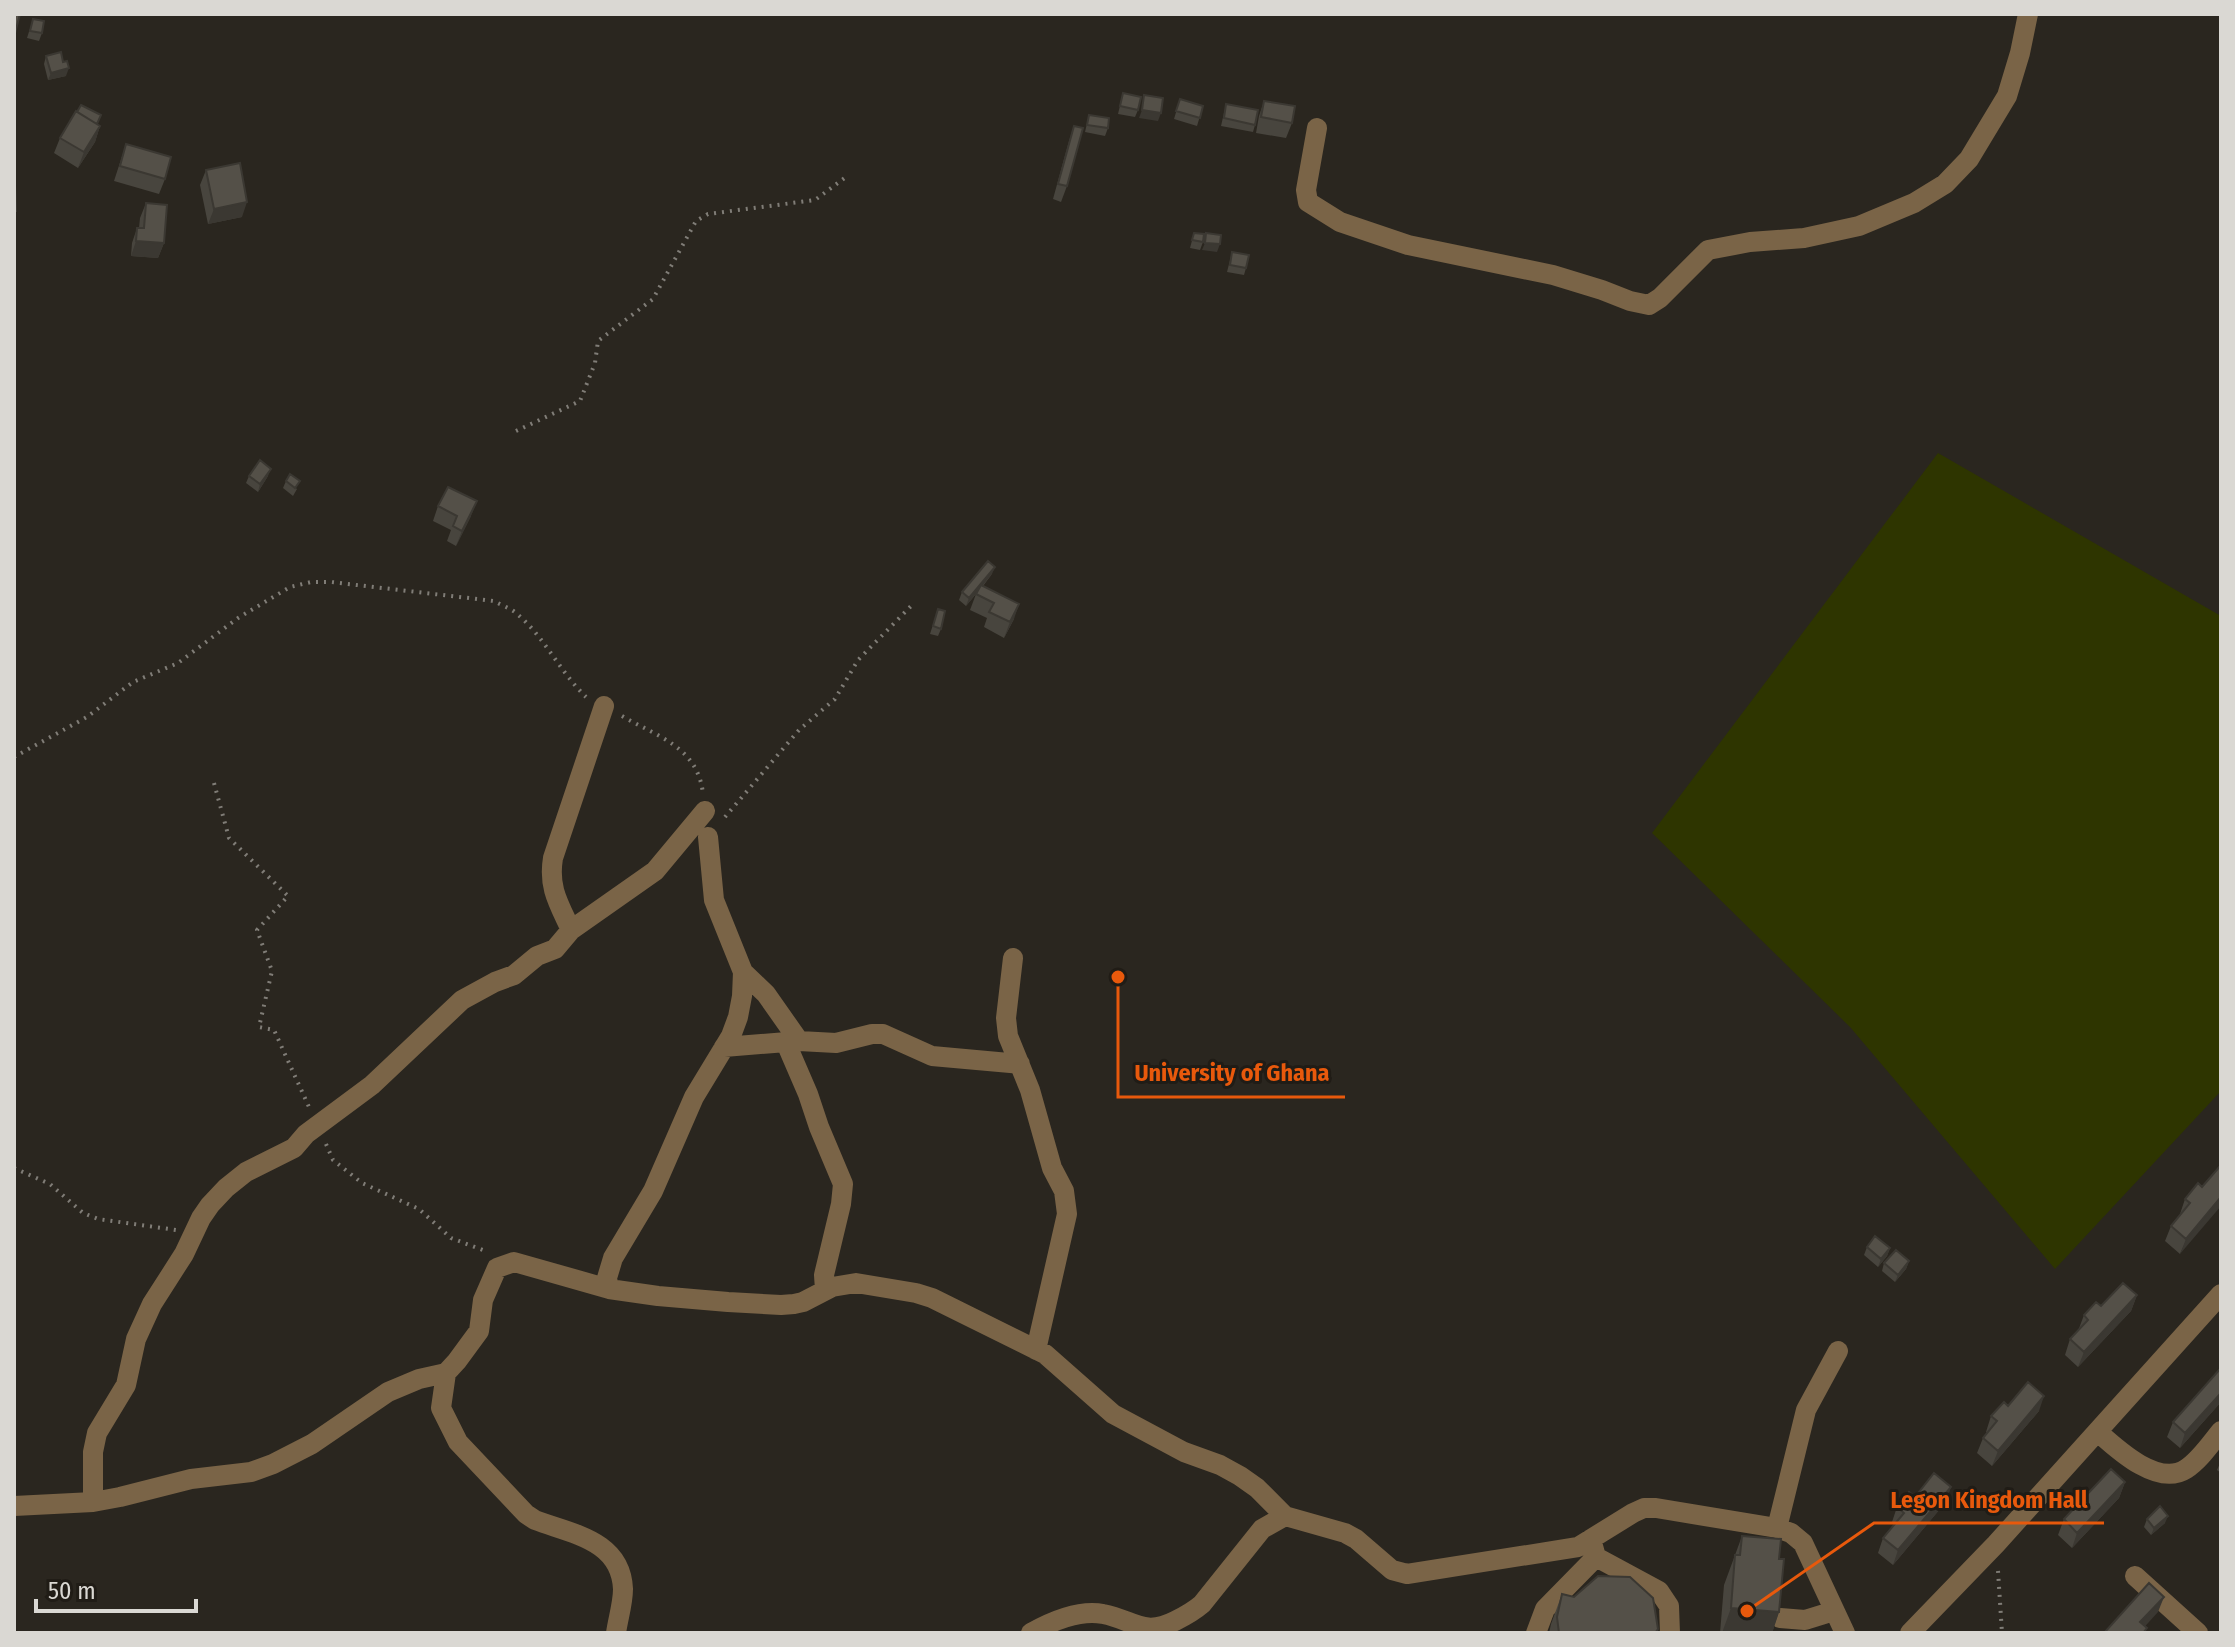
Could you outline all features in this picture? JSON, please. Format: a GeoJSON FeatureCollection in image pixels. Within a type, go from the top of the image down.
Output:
{"type":"FeatureCollection","features":[{"type":"Feature","properties":{"kind":"street"},"geometry":{"type":"LineString","coordinates":[[1317,128],[1306,190],[1308,202],[1340,222],[1408,245],[1553,275],[1649,305],[1708,250],[1750,242],[1804,238],[1859,226],[1914,203],[1945,184],[1969,159],[2007,96],[2028,14]]}},
{"type":"Feature","properties":{"kind":"street"},"geometry":{"type":"LineString","coordinates":[[571,930],[552,889],[550,874],[604,706]]}},
{"type":"Feature","properties":{"kind":"street"},"geometry":{"type":"LineString","coordinates":[[93,1502],[93,1452],[97,1433],[126,1385],[136,1339],[152,1304],[210,1205],[246,1172],[294,1148],[306,1134],[372,1085],[462,1000],[514,975],[537,956],[555,949],[571,930],[655,871],[705,811]]}},
{"type":"Feature","properties":{"kind":"street"},"geometry":{"type":"LineString","coordinates":[[609,1289],[607,1278],[613,1258],[653,1191],[694,1097],[738,1017],[743,972],[714,900],[708,837]]}},
{"type":"Feature","properties":{"kind":"street"},"geometry":{"type":"LineString","coordinates":[[1013,958],[1006,1018],[1008,1036],[1033,1099],[1049,1161],[1067,1203],[1036,1350]]}},
{"type":"Feature","properties":{"kind":"street"},"geometry":{"type":"LineString","coordinates":[[743,972],[766,994],[792,1042],[819,1127],[843,1184],[824,1275],[825,1290]]}},
{"type":"Feature","properties":{"kind":"street"},"geometry":{"type":"LineString","coordinates":[[724,1047],[792,1042],[836,1043],[883,1034],[932,1056],[1020,1064]]}},
{"type":"Feature","properties":{"kind":"street"},"geometry":{"type":"LineString","coordinates":[[616,1633],[623,1590],[614,1557],[602,1546],[526,1514],[464,1450],[441,1408],[446,1373],[479,1331],[483,1300],[497,1268],[514,1262],[609,1289],[658,1296],[781,1305],[803,1302],[845,1283],[916,1293],[975,1318],[1036,1350],[1057,1363],[1113,1414],[1184,1452],[1240,1476],[1285,1516],[1356,1539],[1392,1570],[1407,1574],[1578,1547],[1594,1548],[1659,1591],[1669,1606],[1670,1633]]}},
{"type":"Feature","properties":{"kind":"street"},"geometry":{"type":"LineString","coordinates":[[1910,1633],[1996,1544],[2220,1296]]}},
{"type":"Feature","properties":{"kind":"street"},"geometry":{"type":"LineString","coordinates":[[1777,1528],[1806,1410],[1838,1351]]}},
{"type":"Feature","properties":{"kind":"street"},"geometry":{"type":"LineString","coordinates":[[14,1506],[93,1502],[191,1479],[251,1472],[312,1444],[388,1392],[419,1379],[446,1373]]}},
{"type":"Feature","properties":{"kind":"street"},"geometry":{"type":"LineString","coordinates":[[2098,1432],[2142,1466],[2170,1475],[2186,1470],[2221,1431]]}},
{"type":"Feature","properties":{"kind":"street"},"geometry":{"type":"LineString","coordinates":[[1536,1633],[1545,1609],[1594,1548],[1633,1513],[1644,1508],[1777,1528],[1791,1533],[1803,1543],[1845,1633]]}},
{"type":"Feature","properties":{"kind":"street"},"geometry":{"type":"LineString","coordinates":[[1031,1633],[1068,1617],[1101,1613],[1145,1628],[1161,1628],[1202,1604],[1262,1529],[1285,1516]]}},
{"type":"Feature","properties":{"kind":"street"},"geometry":{"type":"LineString","coordinates":[[2135,1576],[2198,1633]]}},
{"type":"Feature","properties":{"kind":"street"},"geometry":{"type":"LineString","coordinates":[[1780,1618],[1805,1620],[1834,1611]]}},
{"type":"Feature","properties":{"kind":"path"},"geometry":{"type":"LineString","coordinates":[[516,431],[580,401],[595,363],[598,341],[653,299],[696,221],[708,214],[815,200],[846,177]]}},
{"type":"Feature","properties":{"kind":"path"},"geometry":{"type":"LineString","coordinates":[[14,757],[87,717],[133,682],[178,663],[238,618],[290,587],[311,582],[331,582],[494,601],[515,612],[587,698],[681,750],[695,764],[702,782],[705,811]]}},
{"type":"Feature","properties":{"kind":"path"},"geometry":{"type":"LineString","coordinates":[[708,837],[799,730],[835,699],[858,660],[914,603]]}},
{"type":"Feature","properties":{"kind":"path"},"geometry":{"type":"LineString","coordinates":[[214,783],[229,838],[288,896],[257,930],[272,971],[259,1027],[274,1030],[314,1117]]}},
{"type":"Feature","properties":{"kind":"path"},"geometry":{"type":"LineString","coordinates":[[320,1131],[333,1160],[362,1183],[419,1209],[451,1238],[489,1252]]}},
{"type":"Feature","properties":{"kind":"path"},"geometry":{"type":"LineString","coordinates":[[14,1168],[50,1184],[83,1213],[98,1219],[194,1232]]}},
{"type":"Feature","properties":{"kind":"path"},"geometry":{"type":"LineString","coordinates":[[1996,1544],[2002,1633]]}},
{"type":"Feature","properties":{"kind":"green space"},"geometry":{"type":"Polygon","coordinates":[[[1938,453],[2221,616],[2221,1091],[2055,1269],[1850,1027],[1652,833],[1938,453]]]}},
{"type":"Feature","properties":{"kind":"building"},"geometry":{"type":"Polygon","coordinates":[[[14,14],[20,14],[14,37],[14,14]]]}},
{"type":"Feature","properties":{"kind":"building"},"geometry":{"type":"Polygon","coordinates":[[[33,19],[44,21],[42,33],[30,31],[33,19]]]}},
{"type":"Feature","properties":{"kind":"building"},"geometry":{"type":"Polygon","coordinates":[[[61,52],[63,62],[67,61],[69,68],[51,73],[46,56],[61,52]]]}},
{"type":"Feature","properties":{"kind":"building"},"geometry":{"type":"Polygon","coordinates":[[[1123,93],[1141,97],[1138,110],[1120,106],[1123,93]]]}},
{"type":"Feature","properties":{"kind":"building"},"geometry":{"type":"Polygon","coordinates":[[[1144,95],[1163,98],[1161,113],[1142,110],[1144,95]]]}},
{"type":"Feature","properties":{"kind":"building"},"geometry":{"type":"Polygon","coordinates":[[[1180,99],[1203,106],[1200,118],[1176,111],[1180,99]]]}},
{"type":"Feature","properties":{"kind":"building"},"geometry":{"type":"Polygon","coordinates":[[[1264,101],[1295,106],[1292,123],[1261,117],[1264,101]]]}},
{"type":"Feature","properties":{"kind":"building"},"geometry":{"type":"Polygon","coordinates":[[[1226,104],[1258,110],[1255,125],[1224,118],[1226,104]]]}},
{"type":"Feature","properties":{"kind":"building"},"geometry":{"type":"Polygon","coordinates":[[[81,105],[101,115],[97,124],[77,112],[81,105]]]}},
{"type":"Feature","properties":{"kind":"building"},"geometry":{"type":"Polygon","coordinates":[[[76,111],[100,126],[84,152],[60,138],[76,111]]]}},
{"type":"Feature","properties":{"kind":"building"},"geometry":{"type":"Polygon","coordinates":[[[1089,115],[1109,118],[1108,128],[1087,125],[1089,115]]]}},
{"type":"Feature","properties":{"kind":"building"},"geometry":{"type":"Polygon","coordinates":[[[1074,126],[1083,128],[1067,186],[1058,184],[1074,126]]]}},
{"type":"Feature","properties":{"kind":"building"},"geometry":{"type":"Polygon","coordinates":[[[126,144],[171,157],[165,179],[120,166],[126,144]]]}},
{"type":"Feature","properties":{"kind":"building"},"geometry":{"type":"Polygon","coordinates":[[[14,158],[16,211],[14,211],[14,158]]]}},
{"type":"Feature","properties":{"kind":"building"},"geometry":{"type":"Polygon","coordinates":[[[240,163],[247,202],[214,209],[206,170],[240,163]]]}},
{"type":"Feature","properties":{"kind":"building"},"geometry":{"type":"Polygon","coordinates":[[[146,203],[167,205],[164,243],[136,241],[137,228],[144,228],[146,203]]]}},
{"type":"Feature","properties":{"kind":"building"},"geometry":{"type":"Polygon","coordinates":[[[1194,233],[1204,234],[1203,242],[1192,240],[1194,233]]]}},
{"type":"Feature","properties":{"kind":"building"},"geometry":{"type":"Polygon","coordinates":[[[1206,233],[1221,235],[1220,244],[1205,243],[1206,233]]]}},
{"type":"Feature","properties":{"kind":"building"},"geometry":{"type":"Polygon","coordinates":[[[1232,252],[1249,255],[1246,268],[1230,265],[1232,252]]]}},
{"type":"Feature","properties":{"kind":"building"},"geometry":{"type":"Polygon","coordinates":[[[260,460],[271,469],[260,484],[249,476],[260,460]]]}},
{"type":"Feature","properties":{"kind":"building"},"geometry":{"type":"Polygon","coordinates":[[[290,474],[300,481],[295,488],[286,481],[290,474]]]}},
{"type":"Feature","properties":{"kind":"building"},"geometry":{"type":"Polygon","coordinates":[[[448,487],[477,501],[462,531],[453,526],[457,516],[438,506],[448,487]]]}},
{"type":"Feature","properties":{"kind":"building"},"geometry":{"type":"Polygon","coordinates":[[[988,561],[995,567],[969,598],[962,592],[988,561]]]}},
{"type":"Feature","properties":{"kind":"building"},"geometry":{"type":"Polygon","coordinates":[[[981,585],[1019,604],[1010,622],[989,612],[994,603],[976,594],[981,585]]]}},
{"type":"Feature","properties":{"kind":"building"},"geometry":{"type":"Polygon","coordinates":[[[938,609],[945,611],[941,629],[933,626],[938,609]]]}},
{"type":"Feature","properties":{"kind":"building"},"geometry":{"type":"Polygon","coordinates":[[[2221,1165],[2221,1197],[2186,1239],[2171,1226],[2190,1203],[2185,1199],[2198,1183],[2202,1187],[2221,1165]]]}},
{"type":"Feature","properties":{"kind":"building"},"geometry":{"type":"Polygon","coordinates":[[[1875,1236],[1890,1248],[1881,1259],[1867,1247],[1875,1236]]]}},
{"type":"Feature","properties":{"kind":"building"},"geometry":{"type":"Polygon","coordinates":[[[1896,1250],[1909,1261],[1898,1275],[1884,1263],[1896,1250]]]}},
{"type":"Feature","properties":{"kind":"building"},"geometry":{"type":"Polygon","coordinates":[[[2123,1283],[2137,1295],[2084,1352],[2070,1339],[2088,1320],[2084,1315],[2096,1302],[2101,1306],[2123,1283]]]}},
{"type":"Feature","properties":{"kind":"building"},"geometry":{"type":"Polygon","coordinates":[[[2220,1369],[2221,1393],[2185,1433],[2173,1422],[2220,1369]]]}},
{"type":"Feature","properties":{"kind":"building"},"geometry":{"type":"Polygon","coordinates":[[[2028,1382],[2044,1396],[1998,1451],[1983,1438],[1997,1421],[1991,1416],[2004,1402],[2008,1406],[2028,1382]]]}},
{"type":"Feature","properties":{"kind":"building"},"geometry":{"type":"Polygon","coordinates":[[[2111,1469],[2125,1482],[2077,1533],[2064,1519],[2111,1469]]]}},
{"type":"Feature","properties":{"kind":"building"},"geometry":{"type":"Polygon","coordinates":[[[1934,1473],[1951,1487],[1898,1550],[1883,1538],[1904,1513],[1897,1507],[1909,1492],[1915,1497],[1934,1473]]]}},
{"type":"Feature","properties":{"kind":"building"},"geometry":{"type":"Polygon","coordinates":[[[2160,1506],[2168,1516],[2154,1528],[2147,1519],[2160,1506]]]}},
{"type":"Feature","properties":{"kind":"building"},"geometry":{"type":"Polygon","coordinates":[[[1742,1536],[1781,1539],[1779,1559],[1784,1559],[1779,1612],[1731,1608],[1735,1555],[1740,1555],[1742,1536]]]}},
{"type":"Feature","properties":{"kind":"building"},"geometry":{"type":"Polygon","coordinates":[[[1598,1576],[1630,1577],[1653,1598],[1658,1629],[1655,1633],[1559,1633],[1557,1617],[1562,1594],[1574,1597],[1598,1576]]]}},
{"type":"Feature","properties":{"kind":"building"},"geometry":{"type":"Polygon","coordinates":[[[2149,1583],[2164,1597],[2140,1622],[2147,1628],[2143,1633],[2104,1633],[2149,1583]]]}},
{"type":"Feature","properties":{"kind":"place","name":"University of Ghana"},"geometry":{"type":"Point","coordinates":[1118,977]}},
{"type":"Feature","properties":{"kind":"place","name":"Legon Kingdom Hall"},"geometry":{"type":"Point","coordinates":[1747,1611]}}]}
